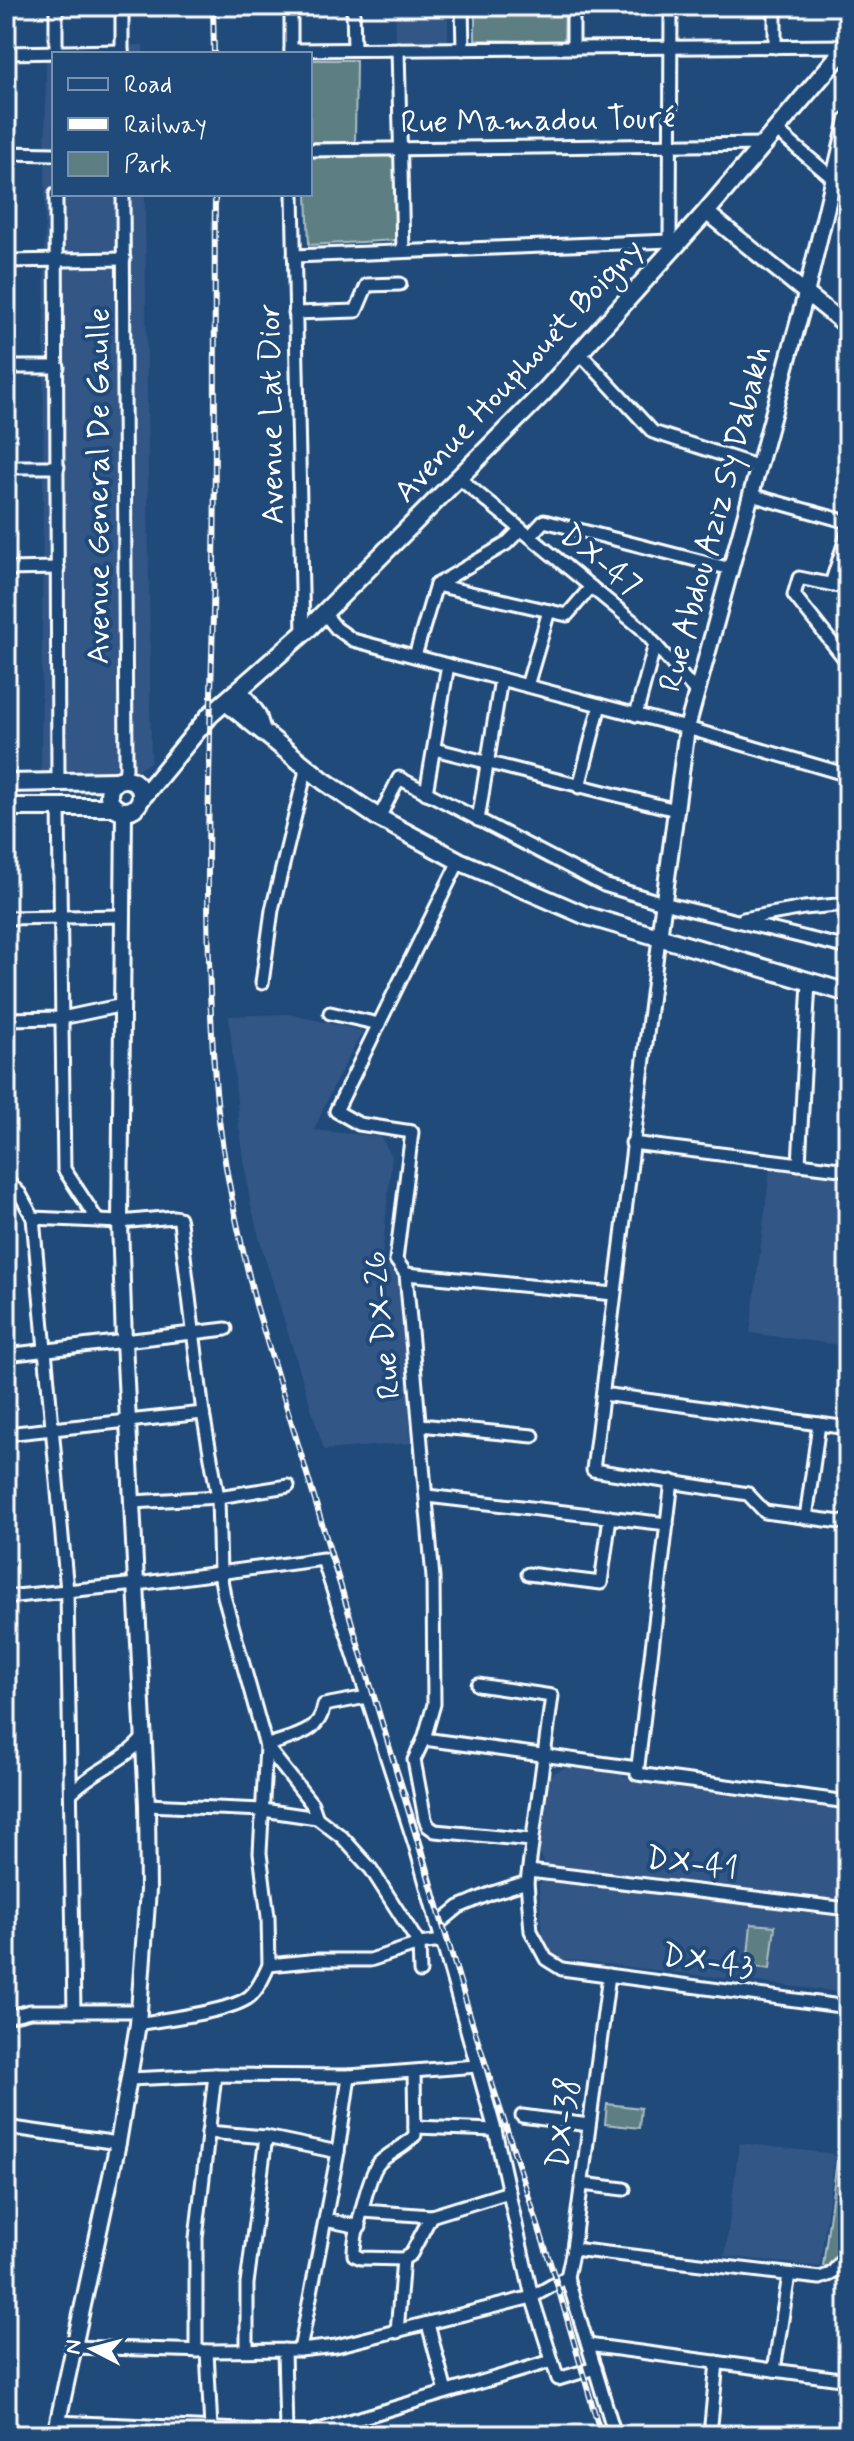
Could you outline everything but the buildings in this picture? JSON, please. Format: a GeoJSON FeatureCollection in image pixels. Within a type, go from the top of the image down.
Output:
{"type":"FeatureCollection","features":[{"type":"Feature","properties":{"kind":"main road","name":"Avenue Houphouët Boigny"},"geometry":{"type":"LineString","coordinates":[[141,799],[210,715],[303,634],[460,479],[579,352],[673,244],[706,212],[848,46]]}},
{"type":"Feature","properties":{"kind":"main road"},"geometry":{"type":"LineString","coordinates":[[239,690],[257,715],[261,728]]}},
{"type":"Feature","properties":{"kind":"main road"},"geometry":{"type":"LineString","coordinates":[[226,702],[324,781],[379,818],[459,861],[584,915],[848,993]]}},
{"type":"Feature","properties":{"kind":"main road"},"geometry":{"type":"LineString","coordinates":[[6,783],[124,780],[169,762]]}},
{"type":"Feature","properties":{"kind":"main road"},"geometry":{"type":"LineString","coordinates":[[6,807],[134,808],[141,799],[141,790],[124,780]]}},
{"type":"Feature","properties":{"kind":"main road"},"geometry":{"type":"LineString","coordinates":[[120,809],[109,794],[124,780]]}},
{"type":"Feature","properties":{"kind":"street"},"geometry":{"type":"LineString","coordinates":[[56,6],[56,52]]}},
{"type":"Feature","properties":{"kind":"street"},"geometry":{"type":"LineString","coordinates":[[122,6],[122,52]]}},
{"type":"Feature","properties":{"kind":"street"},"geometry":{"type":"LineString","coordinates":[[291,6],[291,52],[848,46]]}},
{"type":"Feature","properties":{"kind":"street"},"geometry":{"type":"LineString","coordinates":[[353,6],[354,49]]}},
{"type":"Feature","properties":{"kind":"street"},"geometry":{"type":"LineString","coordinates":[[462,6],[463,49]]}},
{"type":"Feature","properties":{"kind":"street"},"geometry":{"type":"LineString","coordinates":[[573,6],[573,48]]}},
{"type":"Feature","properties":{"kind":"street"},"geometry":{"type":"LineString","coordinates":[[294,256],[673,244],[671,6]]}},
{"type":"Feature","properties":{"kind":"street"},"geometry":{"type":"LineString","coordinates":[[775,6],[775,47]]}},
{"type":"Feature","properties":{"kind":"street"},"geometry":{"type":"LineString","coordinates":[[398,49],[403,251]]}},
{"type":"Feature","properties":{"kind":"street"},"geometry":{"type":"LineString","coordinates":[[6,53],[52,53]]}},
{"type":"Feature","properties":{"kind":"street","name":"Rue Abdou Aziz Sy Dabakh"},"geometry":{"type":"LineString","coordinates":[[659,938],[687,728],[806,294],[848,119]]}},
{"type":"Feature","properties":{"kind":"street"},"geometry":{"type":"LineString","coordinates":[[777,131],[848,191]]}},
{"type":"Feature","properties":{"kind":"street","name":"Rue Mamadou Touré"},"geometry":{"type":"LineString","coordinates":[[312,150],[766,144]]}},
{"type":"Feature","properties":{"kind":"street"},"geometry":{"type":"LineString","coordinates":[[6,153],[52,154]]}},
{"type":"Feature","properties":{"kind":"street"},"geometry":{"type":"LineString","coordinates":[[56,196],[58,783]]}},
{"type":"Feature","properties":{"kind":"street","name":"Avenue General De Gaulle"},"geometry":{"type":"LineString","coordinates":[[123,196],[124,780]]}},
{"type":"Feature","properties":{"kind":"street","name":"Avenue Lat Dior"},"geometry":{"type":"LineString","coordinates":[[293,196],[303,634]]}},
{"type":"Feature","properties":{"kind":"street"},"geometry":{"type":"LineString","coordinates":[[706,212],[848,327]]}},
{"type":"Feature","properties":{"kind":"street"},"geometry":{"type":"LineString","coordinates":[[6,261],[124,259]]}},
{"type":"Feature","properties":{"kind":"street"},"geometry":{"type":"LineString","coordinates":[[295,313],[356,311],[367,285],[400,284]]}},
{"type":"Feature","properties":{"kind":"street"},"geometry":{"type":"LineString","coordinates":[[579,352],[653,432],[760,467]]}},
{"type":"Feature","properties":{"kind":"street"},"geometry":{"type":"LineString","coordinates":[[6,367],[58,367]]}},
{"type":"Feature","properties":{"kind":"street"},"geometry":{"type":"LineString","coordinates":[[6,467],[58,467]]}},
{"type":"Feature","properties":{"kind":"street","name":"DX-47"},"geometry":{"type":"LineString","coordinates":[[460,479],[641,628],[697,693]]}},
{"type":"Feature","properties":{"kind":"street"},"geometry":{"type":"LineString","coordinates":[[751,495],[848,522]]}},
{"type":"Feature","properties":{"kind":"street"},"geometry":{"type":"LineString","coordinates":[[415,656],[436,585],[544,521],[731,569]]}},
{"type":"Feature","properties":{"kind":"street"},"geometry":{"type":"LineString","coordinates":[[831,584],[848,532]]}},
{"type":"Feature","properties":{"kind":"street"},"geometry":{"type":"LineString","coordinates":[[6,569],[58,568]]}},
{"type":"Feature","properties":{"kind":"street"},"geometry":{"type":"LineString","coordinates":[[848,588],[799,578],[794,595],[848,663]]}},
{"type":"Feature","properties":{"kind":"street"},"geometry":{"type":"LineString","coordinates":[[436,585],[567,615],[591,587]]}},
{"type":"Feature","properties":{"kind":"street"},"geometry":{"type":"LineString","coordinates":[[527,686],[549,611]]}},
{"type":"Feature","properties":{"kind":"street"},"geometry":{"type":"LineString","coordinates":[[324,613],[336,628],[353,640],[687,728],[848,775]]}},
{"type":"Feature","properties":{"kind":"street"},"geometry":{"type":"LineString","coordinates":[[636,715],[655,644]]}},
{"type":"Feature","properties":{"kind":"street"},"geometry":{"type":"LineString","coordinates":[[426,793],[448,665]]}},
{"type":"Feature","properties":{"kind":"street"},"geometry":{"type":"LineString","coordinates":[[478,820],[501,679]]}},
{"type":"Feature","properties":{"kind":"street"},"geometry":{"type":"LineString","coordinates":[[579,787],[600,705]]}},
{"type":"Feature","properties":{"kind":"street"},"geometry":{"type":"LineString","coordinates":[[434,749],[676,810]]}},
{"type":"Feature","properties":{"kind":"street"},"geometry":{"type":"LineString","coordinates":[[262,983],[272,910],[307,766]]}},
{"type":"Feature","properties":{"kind":"street"},"geometry":{"type":"LineString","coordinates":[[379,818],[399,778],[604,885],[663,903],[848,948]]}},
{"type":"Feature","properties":{"kind":"street"},"geometry":{"type":"LineString","coordinates":[[59,807],[64,1169],[98,1221]]}},
{"type":"Feature","properties":{"kind":"street"},"geometry":{"type":"LineString","coordinates":[[120,809],[124,916],[120,1222],[147,1805],[148,1890],[138,2018],[129,2079],[56,2429],[211,2429],[309,2433],[552,2361]]}},
{"type":"Feature","properties":{"kind":"street"},"geometry":{"type":"LineString","coordinates":[[330,1013],[379,1024],[459,861]]}},
{"type":"Feature","properties":{"kind":"street"},"geometry":{"type":"LineString","coordinates":[[738,920],[848,904]]}},
{"type":"Feature","properties":{"kind":"street"},"geometry":{"type":"LineString","coordinates":[[6,918],[124,916]]}},
{"type":"Feature","properties":{"kind":"street"},"geometry":{"type":"LineString","coordinates":[[659,938],[593,1470],[748,1494],[765,1512],[848,1523]]}},
{"type":"Feature","properties":{"kind":"street"},"geometry":{"type":"LineString","coordinates":[[799,1164],[809,982]]}},
{"type":"Feature","properties":{"kind":"street"},"geometry":{"type":"LineString","coordinates":[[6,1019],[62,1018],[123,1005]]}},
{"type":"Feature","properties":{"kind":"street","name":"Rue DX-26"},"geometry":{"type":"LineString","coordinates":[[379,1024],[336,1111],[359,1124],[412,1132],[396,1260],[406,1274],[433,1578],[435,1687],[432,1715],[414,1760],[428,1826]]}},
{"type":"Feature","properties":{"kind":"street"},"geometry":{"type":"LineString","coordinates":[[632,1143],[848,1170]]}},
{"type":"Feature","properties":{"kind":"street"},"geometry":{"type":"LineString","coordinates":[[6,1180],[20,1194],[33,1218],[67,1591],[74,2011]]}},
{"type":"Feature","properties":{"kind":"street"},"geometry":{"type":"LineString","coordinates":[[6,2017],[30,2011],[74,2011],[138,2018],[217,2008],[248,1997],[261,1982],[269,1965],[268,1917],[260,1853],[266,1746],[220,1573],[218,1497],[203,1413],[179,1218],[120,1222],[33,1218]]}},
{"type":"Feature","properties":{"kind":"street"},"geometry":{"type":"LineString","coordinates":[[406,1274],[614,1294]]}},
{"type":"Feature","properties":{"kind":"street"},"geometry":{"type":"LineString","coordinates":[[6,1355],[226,1329]]}},
{"type":"Feature","properties":{"kind":"street"},"geometry":{"type":"LineString","coordinates":[[603,1394],[848,1428]]}},
{"type":"Feature","properties":{"kind":"street"},"geometry":{"type":"LineString","coordinates":[[6,1434],[203,1413]]}},
{"type":"Feature","properties":{"kind":"street"},"geometry":{"type":"LineString","coordinates":[[806,1518],[819,1424]]}},
{"type":"Feature","properties":{"kind":"street"},"geometry":{"type":"LineString","coordinates":[[420,1425],[533,1436]]}},
{"type":"Feature","properties":{"kind":"street"},"geometry":{"type":"LineString","coordinates":[[637,1771],[672,1481]]}},
{"type":"Feature","properties":{"kind":"street"},"geometry":{"type":"LineString","coordinates":[[133,1502],[218,1497],[288,1486]]}},
{"type":"Feature","properties":{"kind":"street"},"geometry":{"type":"LineString","coordinates":[[427,1496],[667,1524]]}},
{"type":"Feature","properties":{"kind":"street"},"geometry":{"type":"LineString","coordinates":[[528,1574],[601,1583],[610,1517]]}},
{"type":"Feature","properties":{"kind":"street"},"geometry":{"type":"LineString","coordinates":[[6,1597],[137,1584],[323,1559],[416,1848],[495,2130],[532,2297],[558,2379],[595,2368]]}},
{"type":"Feature","properties":{"kind":"street"},"geometry":{"type":"LineString","coordinates":[[437,1925],[459,1907],[528,1877],[552,1696],[478,1685]]}},
{"type":"Feature","properties":{"kind":"street"},"geometry":{"type":"LineString","coordinates":[[266,1746],[310,1730],[320,1719],[324,1705],[367,1697]]}},
{"type":"Feature","properties":{"kind":"street"},"geometry":{"type":"LineString","coordinates":[[72,1792],[86,1778],[134,1750],[143,1738]]}},
{"type":"Feature","properties":{"kind":"street"},"geometry":{"type":"LineString","coordinates":[[424,1739],[848,1802]]}},
{"type":"Feature","properties":{"kind":"street"},"geometry":{"type":"LineString","coordinates":[[266,1746],[312,1804],[317,1818]]}},
{"type":"Feature","properties":{"kind":"street"},"geometry":{"type":"LineString","coordinates":[[147,1805],[263,1810],[317,1818],[342,1837],[371,1869],[419,1944],[420,1972]]}},
{"type":"Feature","properties":{"kind":"street"},"geometry":{"type":"LineString","coordinates":[[416,1848],[428,1826],[435,1831],[531,1840]]}},
{"type":"Feature","properties":{"kind":"street","name":"DX-41"},"geometry":{"type":"LineString","coordinates":[[528,1877],[848,1909]]}},
{"type":"Feature","properties":{"kind":"street","name":"DX-43"},"geometry":{"type":"LineString","coordinates":[[528,1877],[531,1931],[546,1959],[562,1969],[848,2007]]}},
{"type":"Feature","properties":{"kind":"street"},"geometry":{"type":"LineString","coordinates":[[269,1965],[319,1960],[370,1960],[419,1944],[442,1941]]}},
{"type":"Feature","properties":{"kind":"street","name":"DX-38"},"geometry":{"type":"LineString","coordinates":[[567,2277],[609,1975]]}},
{"type":"Feature","properties":{"kind":"street"},"geometry":{"type":"LineString","coordinates":[[129,2079],[215,2075],[349,2076],[477,2066]]}},
{"type":"Feature","properties":{"kind":"street"},"geometry":{"type":"LineString","coordinates":[[414,2072],[415,2135],[408,2144],[380,2162],[370,2174],[354,2255],[361,2258],[403,2259],[411,2254],[431,2216]]}},
{"type":"Feature","properties":{"kind":"street"},"geometry":{"type":"LineString","coordinates":[[211,2429],[201,2351],[196,2238],[215,2075]]}},
{"type":"Feature","properties":{"kind":"street"},"geometry":{"type":"LineString","coordinates":[[300,2350],[338,2152],[349,2076]]}},
{"type":"Feature","properties":{"kind":"street"},"geometry":{"type":"LineString","coordinates":[[522,2116],[589,2125]]}},
{"type":"Feature","properties":{"kind":"street"},"geometry":{"type":"LineString","coordinates":[[6,2127],[118,2143]]}},
{"type":"Feature","properties":{"kind":"street"},"geometry":{"type":"LineString","coordinates":[[415,2127],[495,2130]]}},
{"type":"Feature","properties":{"kind":"street"},"geometry":{"type":"LineString","coordinates":[[208,2132],[266,2137],[338,2152]]}},
{"type":"Feature","properties":{"kind":"street"},"geometry":{"type":"LineString","coordinates":[[247,2350],[247,2284],[266,2137]]}},
{"type":"Feature","properties":{"kind":"street"},"geometry":{"type":"LineString","coordinates":[[582,2184],[624,2189]]}},
{"type":"Feature","properties":{"kind":"street"},"geometry":{"type":"LineString","coordinates":[[363,2211],[431,2216],[509,2192]]}},
{"type":"Feature","properties":{"kind":"street"},"geometry":{"type":"LineString","coordinates":[[325,2220],[360,2227]]}},
{"type":"Feature","properties":{"kind":"street"},"geometry":{"type":"LineString","coordinates":[[573,2249],[820,2278],[831,2274],[848,2253]]}},
{"type":"Feature","properties":{"kind":"street"},"geometry":{"type":"LineString","coordinates":[[397,2332],[403,2259]]}},
{"type":"Feature","properties":{"kind":"street"},"geometry":{"type":"LineString","coordinates":[[774,2370],[789,2275]]}},
{"type":"Feature","properties":{"kind":"street"},"geometry":{"type":"LineString","coordinates":[[73,2347],[201,2351],[300,2350],[336,2346],[532,2297],[567,2277],[615,2435]]}},
{"type":"Feature","properties":{"kind":"street"},"geometry":{"type":"LineString","coordinates":[[428,2324],[446,2392]]}},
{"type":"Feature","properties":{"kind":"street"},"geometry":{"type":"LineString","coordinates":[[588,2345],[848,2380]]}},
{"type":"Feature","properties":{"kind":"street"},"geometry":{"type":"LineString","coordinates":[[284,2350],[286,2432]]}},
{"type":"Feature","properties":{"kind":"street"},"geometry":{"type":"LineString","coordinates":[[710,2435],[717,2362]]}},
{"type":"Feature","properties":{"kind":"shaded area"},"geometry":{"type":"Polygon","coordinates":[[[404,6],[448,6],[448,40],[396,40],[395,11],[404,11],[404,6]]]}},
{"type":"Feature","properties":{"kind":"shaded area"},"geometry":{"type":"Polygon","coordinates":[[[143,45],[143,52],[52,52],[52,196],[145,196],[151,762],[132,773],[41,775],[46,47],[143,45]]]}},
{"type":"Feature","properties":{"kind":"shaded area"},"geometry":{"type":"Polygon","coordinates":[[[289,1014],[363,1031],[314,1130],[381,1137],[392,1156],[382,1257],[402,1285],[411,1443],[324,1450],[262,1248],[250,1202],[239,1125],[229,1016],[289,1014]]]}},
{"type":"Feature","properties":{"kind":"shaded area"},"geometry":{"type":"Polygon","coordinates":[[[770,1169],[848,1177],[848,1346],[750,1333],[770,1169]]]}},
{"type":"Feature","properties":{"kind":"shaded area"},"geometry":{"type":"Polygon","coordinates":[[[578,1762],[615,1767],[624,1776],[848,1808],[848,1901],[546,1866],[535,1842],[541,1794],[549,1775],[578,1762]]]}},
{"type":"Feature","properties":{"kind":"shaded area"},"geometry":{"type":"Polygon","coordinates":[[[544,1880],[848,1916],[848,1993],[553,1958],[542,1938],[539,1884],[544,1880]]]}},
{"type":"Feature","properties":{"kind":"shaded area"},"geometry":{"type":"Polygon","coordinates":[[[739,2143],[835,2154],[820,2267],[725,2256],[739,2143]]]}},
{"type":"Feature","properties":{"kind":"green space"},"geometry":{"type":"Polygon","coordinates":[[[475,6],[565,6],[564,42],[475,40],[475,6]]]}},
{"type":"Feature","properties":{"kind":"green space"},"geometry":{"type":"Polygon","coordinates":[[[312,60],[356,60],[355,143],[312,142],[312,60]]]}},
{"type":"Feature","properties":{"kind":"green space"},"geometry":{"type":"Polygon","coordinates":[[[395,154],[396,240],[309,245],[307,196],[312,196],[312,157],[395,154]]]}},
{"type":"Feature","properties":{"kind":"green space"},"geometry":{"type":"Polygon","coordinates":[[[751,1924],[775,1926],[770,1969],[747,1966],[751,1924]]]}},
{"type":"Feature","properties":{"kind":"green space"},"geometry":{"type":"Polygon","coordinates":[[[607,2104],[641,2108],[639,2128],[605,2124],[607,2104]]]}},
{"type":"Feature","properties":{"kind":"green space"},"geometry":{"type":"Polygon","coordinates":[[[837,2160],[848,2161],[848,2269],[823,2266],[837,2160]]]}},
{"type":"Feature","properties":{"kind":"railway"},"geometry":{"type":"LineString","coordinates":[[213,6],[214,52]]}},
{"type":"Feature","properties":{"kind":"railway"},"geometry":{"type":"LineString","coordinates":[[215,196],[215,518],[208,893],[211,1025],[227,1172],[256,1305],[473,2025],[556,2281],[601,2435]]}}]}
